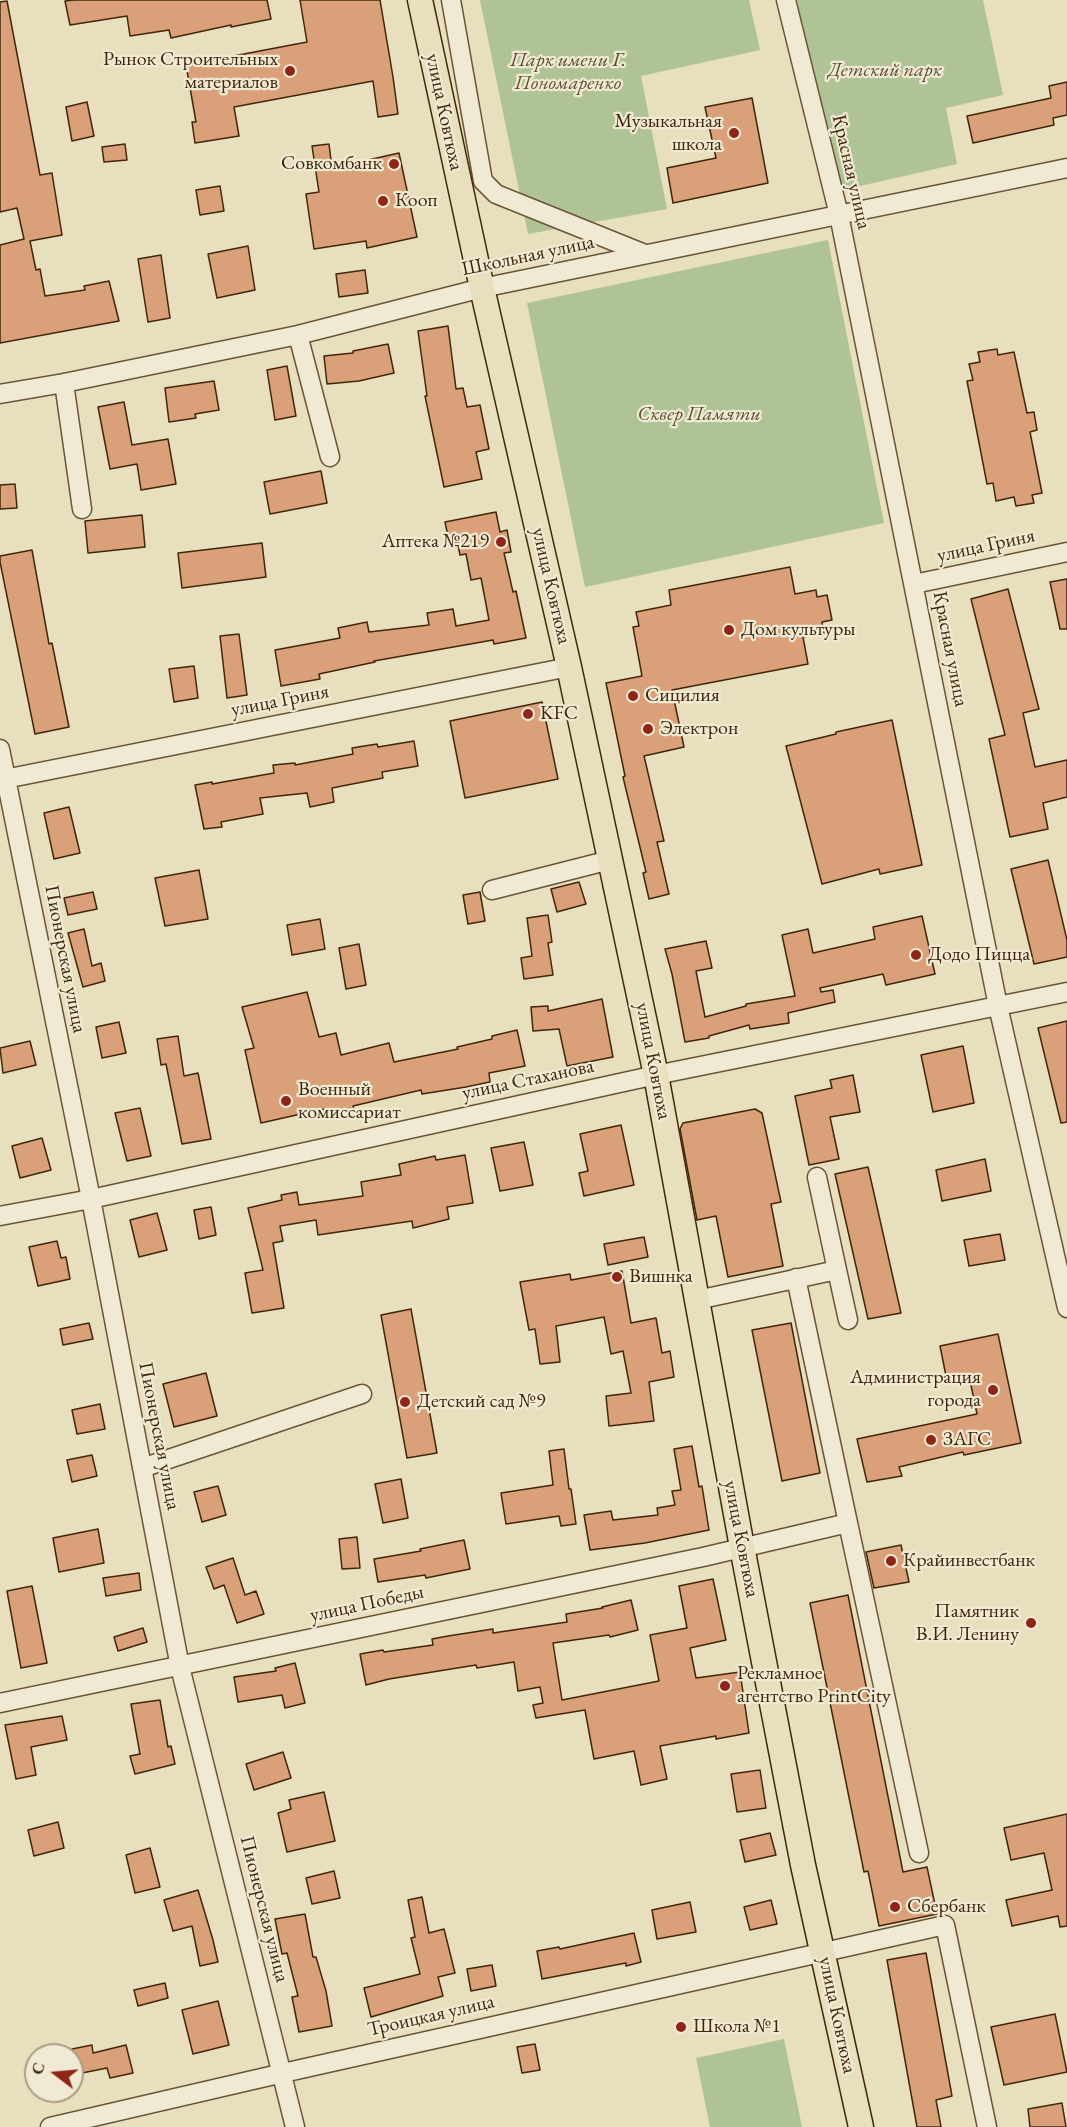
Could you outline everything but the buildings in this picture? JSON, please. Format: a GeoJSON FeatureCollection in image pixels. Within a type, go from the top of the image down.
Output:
{"type":"FeatureCollection","features":[{"type":"Feature","properties":{"kind":"main road","name":"улица Ковтюха"},"geometry":{"type":"LineString","coordinates":[[420,0],[482,288],[569,667],[656,1075],[803,1865],[861,2127]]}},
{"type":"Feature","properties":{"kind":"street"},"geometry":{"type":"LineString","coordinates":[[451,0],[483,181],[496,194],[645,254]]}},
{"type":"Feature","properties":{"kind":"street","name":"Красная улица"},"geometry":{"type":"LineString","coordinates":[[786,0],[839,215],[998,1006],[1067,1308]]}},
{"type":"Feature","properties":{"kind":"street","name":"Школьная улица"},"geometry":{"type":"LineString","coordinates":[[0,394],[298,335],[482,288],[1067,168]]}},
{"type":"Feature","properties":{"kind":"street"},"geometry":{"type":"LineString","coordinates":[[298,335],[330,457]]}},
{"type":"Feature","properties":{"kind":"street"},"geometry":{"type":"LineString","coordinates":[[64,382],[82,509]]}},
{"type":"Feature","properties":{"kind":"street","name":"улица Гриня"},"geometry":{"type":"LineString","coordinates":[[914,584],[1067,552]]}},
{"type":"Feature","properties":{"kind":"street","name":"улица Гриня"},"geometry":{"type":"LineString","coordinates":[[3,779],[569,667]]}},
{"type":"Feature","properties":{"kind":"street","name":"Пионерская улица"},"geometry":{"type":"LineString","coordinates":[[0,749],[3,779],[90,1199],[180,1667],[295,2127]]}},
{"type":"Feature","properties":{"kind":"street"},"geometry":{"type":"LineString","coordinates":[[492,890],[610,860]]}},
{"type":"Feature","properties":{"kind":"street","name":"улица Стаханова"},"geometry":{"type":"LineString","coordinates":[[0,1216],[90,1199],[656,1075],[1067,992]]}},
{"type":"Feature","properties":{"kind":"street"},"geometry":{"type":"LineString","coordinates":[[817,1177],[848,1320]]}},
{"type":"Feature","properties":{"kind":"street"},"geometry":{"type":"LineString","coordinates":[[697,1300],[837,1270]]}},
{"type":"Feature","properties":{"kind":"street"},"geometry":{"type":"LineString","coordinates":[[796,1278],[919,1853]]}},
{"type":"Feature","properties":{"kind":"street"},"geometry":{"type":"LineString","coordinates":[[142,1468],[362,1394]]}},
{"type":"Feature","properties":{"kind":"street","name":"улица Победы"},"geometry":{"type":"LineString","coordinates":[[0,1703],[180,1667],[848,1523]]}},
{"type":"Feature","properties":{"kind":"street","name":"Троицкая улица"},"geometry":{"type":"LineString","coordinates":[[50,2127],[945,1925],[987,2127]]}},
{"type":"Feature","properties":{"kind":"green space","name":"Парк имени Г. Пономаренко"},"geometry":{"type":"Polygon","coordinates":[[[480,0],[749,0],[760,50],[641,76],[667,209],[528,234],[480,0]]]}},
{"type":"Feature","properties":{"kind":"green space","name":"Детский парк"},"geometry":{"type":"Polygon","coordinates":[[[797,0],[983,0],[1003,95],[946,108],[957,164],[838,191],[797,0]]]}},
{"type":"Feature","properties":{"kind":"green space","name":"Сквер Памяти"},"geometry":{"type":"Polygon","coordinates":[[[828,240],[884,523],[585,587],[527,303],[828,240]]]}},
{"type":"Feature","properties":{"kind":"green space"},"geometry":{"type":"Polygon","coordinates":[[[784,2039],[802,2127],[710,2127],[696,2058],[784,2039]]]}},
{"type":"Feature","properties":{"kind":"place","name":"Рынок Строительных материалов"},"geometry":{"type":"Point","coordinates":[290,71]}},
{"type":"Feature","properties":{"kind":"place","name":"Музыкальная школа"},"geometry":{"type":"Point","coordinates":[734,133]}},
{"type":"Feature","properties":{"kind":"place","name":"Совкомбанк"},"geometry":{"type":"Point","coordinates":[394,164]}},
{"type":"Feature","properties":{"kind":"place","name":"Кооп"},"geometry":{"type":"Point","coordinates":[383,201]}},
{"type":"Feature","properties":{"kind":"place","name":"Аптека №219"},"geometry":{"type":"Point","coordinates":[501,542]}},
{"type":"Feature","properties":{"kind":"place","name":"Дом культуры"},"geometry":{"type":"Point","coordinates":[729,630]}},
{"type":"Feature","properties":{"kind":"place","name":"Сицилия"},"geometry":{"type":"Point","coordinates":[633,696]}},
{"type":"Feature","properties":{"kind":"place","name":"KFC"},"geometry":{"type":"Point","coordinates":[528,714]}},
{"type":"Feature","properties":{"kind":"place","name":"Электрон"},"geometry":{"type":"Point","coordinates":[648,729]}},
{"type":"Feature","properties":{"kind":"place","name":"Додо Пицца"},"geometry":{"type":"Point","coordinates":[916,955]}},
{"type":"Feature","properties":{"kind":"place","name":"Военный комиссариат"},"geometry":{"type":"Point","coordinates":[286,1101]}},
{"type":"Feature","properties":{"kind":"place","name":"Вишнка"},"geometry":{"type":"Point","coordinates":[617,1277]}},
{"type":"Feature","properties":{"kind":"place","name":"Администрация города"},"geometry":{"type":"Point","coordinates":[993,1390]}},
{"type":"Feature","properties":{"kind":"place","name":"Детский сад №9"},"geometry":{"type":"Point","coordinates":[405,1402]}},
{"type":"Feature","properties":{"kind":"place","name":"ЗАГС"},"geometry":{"type":"Point","coordinates":[931,1440]}},
{"type":"Feature","properties":{"kind":"place","name":"Крайинвестбанк"},"geometry":{"type":"Point","coordinates":[891,1561]}},
{"type":"Feature","properties":{"kind":"place","name":"Памятник В.И. Ленину"},"geometry":{"type":"Point","coordinates":[1031,1623]}},
{"type":"Feature","properties":{"kind":"place","name":"Рекламное агентство PrintCity"},"geometry":{"type":"Point","coordinates":[725,1686]}},
{"type":"Feature","properties":{"kind":"place","name":"Сбербанк"},"geometry":{"type":"Point","coordinates":[895,1907]}},
{"type":"Feature","properties":{"kind":"place","name":"Школа №1"},"geometry":{"type":"Point","coordinates":[681,2027]}}]}
